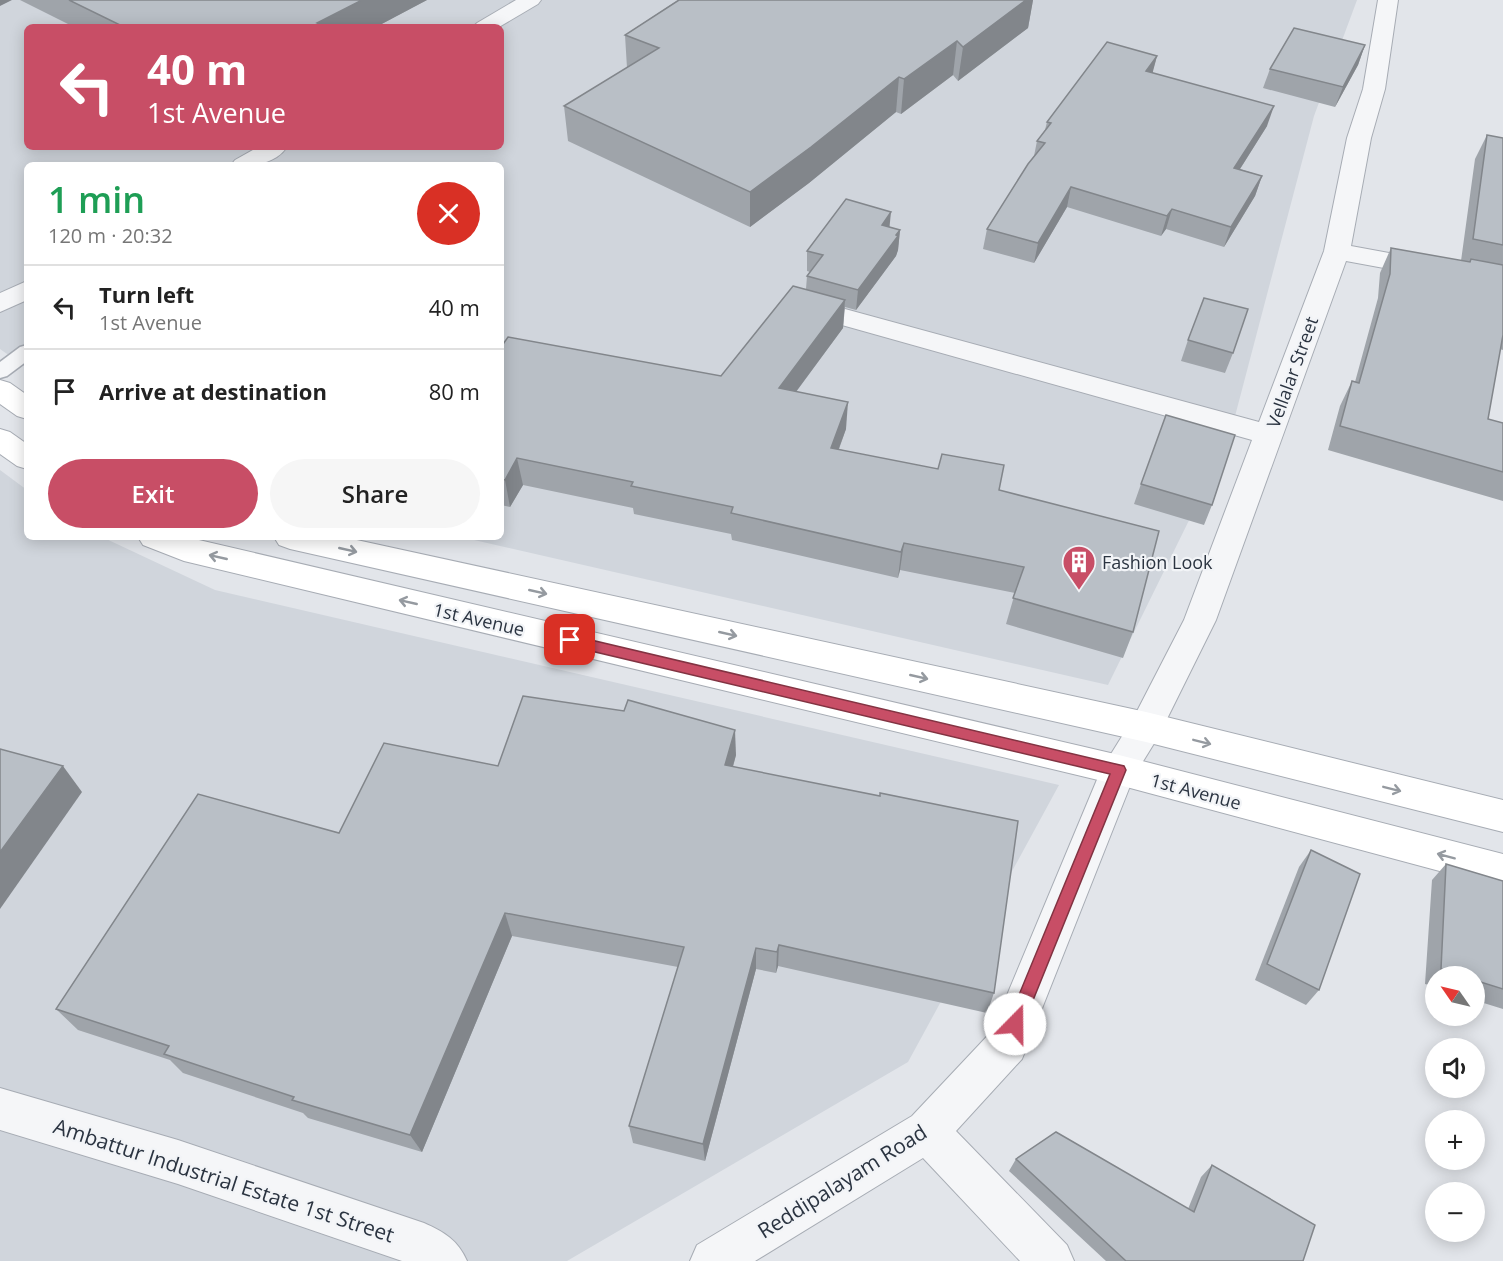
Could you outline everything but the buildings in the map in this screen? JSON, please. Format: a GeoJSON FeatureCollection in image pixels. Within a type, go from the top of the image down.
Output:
{"type":"FeatureCollection","features":[{"type":"Feature","properties":{"kind":"main road"},"geometry":{"type":"LineString","coordinates":[[0,390],[24,407]]}},
{"type":"Feature","properties":{"kind":"main road"},"geometry":{"type":"LineString","coordinates":[[0,439],[24,457]]}},
{"type":"Feature","properties":{"kind":"main road","name":"1st Avenue"},"geometry":{"type":"LineString","coordinates":[[162,540],[184,549],[1119,770],[1503,871]]}},
{"type":"Feature","properties":{"kind":"main road"},"geometry":{"type":"LineString","coordinates":[[304,540],[1146,728],[1503,816]]}},
{"type":"Feature","properties":{"kind":"street"},"geometry":{"type":"LineString","coordinates":[[489,24],[531,0]]}},
{"type":"Feature","properties":{"kind":"street","name":"Vellalar Street"},"geometry":{"type":"LineString","coordinates":[[1119,770],[1146,728],[1200,620],[1337,251],[1359,138],[1374,89],[1388,0]]}},
{"type":"Feature","properties":{"kind":"street"},"geometry":{"type":"LineString","coordinates":[[248,162],[269,150]]}},
{"type":"Feature","properties":{"kind":"street"},"geometry":{"type":"LineString","coordinates":[[1337,251],[1503,282]]}},
{"type":"Feature","properties":{"kind":"street"},"geometry":{"type":"LineString","coordinates":[[0,304],[24,291]]}},
{"type":"Feature","properties":{"kind":"street"},"geometry":{"type":"LineString","coordinates":[[801,305],[1269,434]]}},
{"type":"Feature","properties":{"kind":"street","name":"Reddipalayam Road"},"geometry":{"type":"LineString","coordinates":[[713,1261],[927,1131],[1007,1045],[1119,770]]}},
{"type":"Feature","properties":{"kind":"street","name":"Ambattur Industrial Estate 1st Street"},"geometry":{"type":"LineString","coordinates":[[0,1109],[178,1162],[424,1246],[444,1261]]}},
{"type":"Feature","properties":{"kind":"street"},"geometry":{"type":"LineString","coordinates":[[927,1131],[1051,1261]]}},
{"type":"Feature","properties":{"kind":"lane"},"geometry":{"type":"LineString","coordinates":[[0,372],[24,353]]}},
{"type":"Feature","properties":{"kind":"shaded area"},"geometry":{"type":"Polygon","coordinates":[[[0,0],[1357,0],[1314,116],[1229,439],[1108,685],[474,540],[504,540],[504,162],[24,162],[24,366],[0,349],[0,0]]]}},
{"type":"Feature","properties":{"kind":"shaded area"},"geometry":{"type":"Polygon","coordinates":[[[0,470],[24,488],[24,540],[108,540],[215,590],[1059,785],[908,1062],[567,1261],[0,1261],[0,470]]]}},
{"type":"Feature","properties":{"kind":"place","name":"Fashion Look"},"geometry":{"type":"Point","coordinates":[1079,591]}},
{"type":"Feature","properties":{"kind":"route"},"geometry":{"type":"LineString","coordinates":[[570,640],[1119,770],[1015,1024]]}}]}
